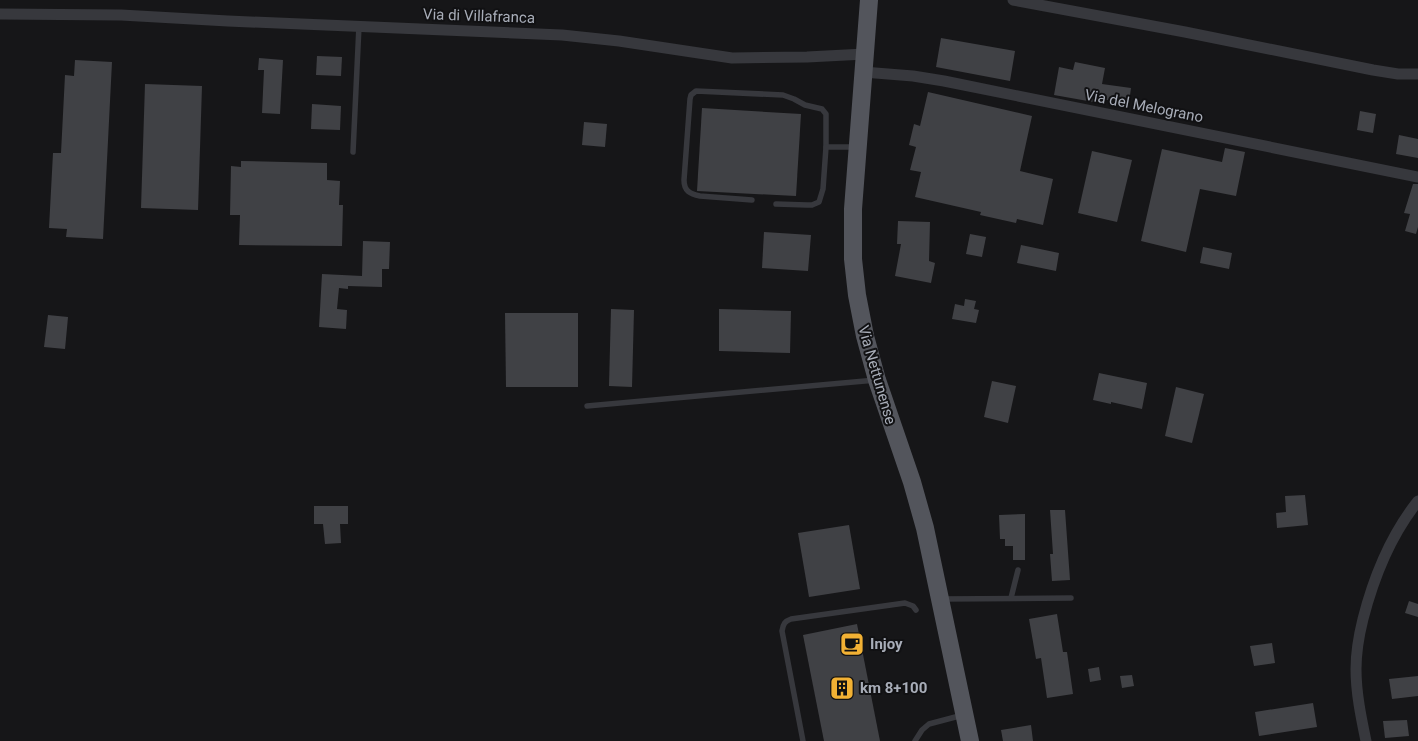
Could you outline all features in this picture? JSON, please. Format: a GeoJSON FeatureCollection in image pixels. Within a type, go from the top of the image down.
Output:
{"type":"FeatureCollection","features":[{"type":"Feature","properties":{"kind":"main road","name":"Via Nettunense"},"geometry":{"type":"LineString","coordinates":[[869,0],[853,209],[854,277],[863,328],[877,380],[922,516],[970,741]]}},
{"type":"Feature","properties":{"kind":"street"},"geometry":{"type":"LineString","coordinates":[[1013,0],[1373,70],[1398,74],[1418,74]]}},
{"type":"Feature","properties":{"kind":"street","name":"Via di Villafranca"},"geometry":{"type":"LineString","coordinates":[[0,14],[121,14],[228,21],[578,36],[732,58],[865,54]]}},
{"type":"Feature","properties":{"kind":"street","name":"Via del Melograno"},"geometry":{"type":"LineString","coordinates":[[863,72],[913,76],[944,81],[1418,176]]}},
{"type":"Feature","properties":{"kind":"street"},"geometry":{"type":"LineString","coordinates":[[1366,741],[1359,707],[1356,671],[1362,624],[1382,558],[1397,531],[1418,502]]}},
{"type":"Feature","properties":{"kind":"lane"},"geometry":{"type":"LineString","coordinates":[[353,152],[359,26]]}},
{"type":"Feature","properties":{"kind":"lane"},"geometry":{"type":"LineString","coordinates":[[752,200],[700,196],[691,194],[685,188],[690,99],[693,92],[700,90],[784,95],[804,105],[822,109],[826,114],[823,188],[819,202],[812,205],[776,204]]}},
{"type":"Feature","properties":{"kind":"lane"},"geometry":{"type":"LineString","coordinates":[[826,146],[857,147]]}},
{"type":"Feature","properties":{"kind":"lane"},"geometry":{"type":"LineString","coordinates":[[586,406],[877,380]]}},
{"type":"Feature","properties":{"kind":"lane"},"geometry":{"type":"LineString","coordinates":[[1011,598],[1018,570]]}},
{"type":"Feature","properties":{"kind":"lane"},"geometry":{"type":"LineString","coordinates":[[940,599],[1071,598]]}},
{"type":"Feature","properties":{"kind":"lane"},"geometry":{"type":"LineString","coordinates":[[803,741],[782,631],[783,625],[791,619],[905,602],[916,610]]}},
{"type":"Feature","properties":{"kind":"lane"},"geometry":{"type":"LineString","coordinates":[[916,741],[922,730],[929,724],[965,714]]}},
{"type":"Feature","properties":{"kind":"building"},"geometry":{"type":"Polygon","coordinates":[[[941,38],[1015,51],[1010,81],[936,67],[941,38]]]}},
{"type":"Feature","properties":{"kind":"building"},"geometry":{"type":"Polygon","coordinates":[[[317,56],[342,57],[341,76],[316,75],[317,56]]]}},
{"type":"Feature","properties":{"kind":"building"},"geometry":{"type":"Polygon","coordinates":[[[259,58],[283,60],[280,114],[262,113],[264,70],[258,70],[259,58]]]}},
{"type":"Feature","properties":{"kind":"building"},"geometry":{"type":"Polygon","coordinates":[[[75,60],[112,62],[103,239],[66,237],[67,229],[49,228],[53,153],[61,153],[65,75],[74,76],[75,60]]]}},
{"type":"Feature","properties":{"kind":"building"},"geometry":{"type":"Polygon","coordinates":[[[1075,62],[1105,68],[1102,84],[1131,88],[1129,103],[1100,99],[1099,103],[1054,95],[1059,67],[1073,70],[1075,62]]]}},
{"type":"Feature","properties":{"kind":"building"},"geometry":{"type":"Polygon","coordinates":[[[145,84],[202,86],[198,210],[141,208],[145,84]]]}},
{"type":"Feature","properties":{"kind":"building"},"geometry":{"type":"Polygon","coordinates":[[[928,92],[1032,116],[1020,171],[1053,179],[1043,225],[1017,219],[1016,223],[980,215],[981,212],[915,197],[921,172],[910,170],[916,147],[909,145],[914,124],[920,126],[928,92]]]}},
{"type":"Feature","properties":{"kind":"building"},"geometry":{"type":"Polygon","coordinates":[[[312,104],[341,106],[340,130],[311,129],[312,104]]]}},
{"type":"Feature","properties":{"kind":"building"},"geometry":{"type":"Polygon","coordinates":[[[702,108],[801,114],[796,196],[697,191],[702,108]]]}},
{"type":"Feature","properties":{"kind":"building"},"geometry":{"type":"Polygon","coordinates":[[[1360,111],[1376,114],[1373,133],[1357,130],[1360,111]]]}},
{"type":"Feature","properties":{"kind":"building"},"geometry":{"type":"Polygon","coordinates":[[[584,122],[607,124],[605,147],[582,145],[584,122]]]}},
{"type":"Feature","properties":{"kind":"building"},"geometry":{"type":"Polygon","coordinates":[[[1399,135],[1418,139],[1418,158],[1396,154],[1399,135]]]}},
{"type":"Feature","properties":{"kind":"building"},"geometry":{"type":"Polygon","coordinates":[[[1225,148],[1245,152],[1236,196],[1200,189],[1186,252],[1141,241],[1162,149],[1222,162],[1225,148]]]}},
{"type":"Feature","properties":{"kind":"building"},"geometry":{"type":"Polygon","coordinates":[[[1092,151],[1132,160],[1117,222],[1078,213],[1092,151]]]}},
{"type":"Feature","properties":{"kind":"building"},"geometry":{"type":"Polygon","coordinates":[[[241,161],[327,163],[327,180],[340,181],[339,205],[343,205],[342,246],[239,245],[240,215],[230,215],[231,166],[241,167],[241,161]]]}},
{"type":"Feature","properties":{"kind":"building"},"geometry":{"type":"Polygon","coordinates":[[[1413,184],[1418,184],[1418,227],[1416,234],[1405,231],[1410,214],[1404,213],[1413,184]]]}},
{"type":"Feature","properties":{"kind":"building"},"geometry":{"type":"Polygon","coordinates":[[[898,221],[930,222],[929,261],[935,263],[931,283],[895,276],[901,244],[897,244],[898,221]]]}},
{"type":"Feature","properties":{"kind":"building"},"geometry":{"type":"Polygon","coordinates":[[[764,232],[811,235],[808,271],[762,268],[764,232]]]}},
{"type":"Feature","properties":{"kind":"building"},"geometry":{"type":"Polygon","coordinates":[[[970,234],[986,237],[982,257],[966,254],[970,234]]]}},
{"type":"Feature","properties":{"kind":"building"},"geometry":{"type":"Polygon","coordinates":[[[363,241],[390,242],[389,269],[382,269],[382,287],[348,286],[348,289],[339,288],[337,309],[347,310],[346,329],[319,327],[322,274],[362,276],[363,241]]]}},
{"type":"Feature","properties":{"kind":"building"},"geometry":{"type":"Polygon","coordinates":[[[1021,245],[1059,253],[1056,271],[1017,263],[1021,245]]]}},
{"type":"Feature","properties":{"kind":"building"},"geometry":{"type":"Polygon","coordinates":[[[1203,247],[1232,253],[1229,269],[1200,263],[1203,247]]]}},
{"type":"Feature","properties":{"kind":"building"},"geometry":{"type":"Polygon","coordinates":[[[965,299],[976,301],[974,309],[979,310],[976,323],[952,319],[955,304],[964,306],[965,299]]]}},
{"type":"Feature","properties":{"kind":"building"},"geometry":{"type":"Polygon","coordinates":[[[611,309],[634,310],[632,387],[609,386],[611,309]]]}},
{"type":"Feature","properties":{"kind":"building"},"geometry":{"type":"Polygon","coordinates":[[[719,309],[791,311],[790,353],[719,351],[719,309]]]}},
{"type":"Feature","properties":{"kind":"building"},"geometry":{"type":"Polygon","coordinates":[[[505,313],[578,313],[578,387],[506,387],[505,313]]]}},
{"type":"Feature","properties":{"kind":"building"},"geometry":{"type":"Polygon","coordinates":[[[48,315],[68,317],[65,349],[44,347],[48,315]]]}},
{"type":"Feature","properties":{"kind":"building"},"geometry":{"type":"Polygon","coordinates":[[[1099,373],[1147,383],[1142,409],[1093,400],[1099,373]]]}},
{"type":"Feature","properties":{"kind":"building"},"geometry":{"type":"Polygon","coordinates":[[[992,381],[1016,386],[1008,423],[984,417],[992,381]]]}},
{"type":"Feature","properties":{"kind":"building"},"geometry":{"type":"Polygon","coordinates":[[[1176,387],[1204,394],[1192,443],[1165,436],[1176,387]]]}},
{"type":"Feature","properties":{"kind":"building"},"geometry":{"type":"Polygon","coordinates":[[[1305,495],[1308,525],[1277,528],[1276,513],[1286,512],[1285,496],[1305,495]]]}},
{"type":"Feature","properties":{"kind":"building"},"geometry":{"type":"Polygon","coordinates":[[[314,506],[348,506],[348,524],[340,524],[341,543],[325,544],[323,524],[314,524],[314,506]]]}},
{"type":"Feature","properties":{"kind":"building"},"geometry":{"type":"Polygon","coordinates":[[[1050,510],[1065,510],[1070,580],[1052,581],[1050,554],[1053,554],[1050,510]]]}},
{"type":"Feature","properties":{"kind":"building"},"geometry":{"type":"Polygon","coordinates":[[[1025,514],[1025,560],[1013,560],[1013,546],[1005,546],[1005,539],[1000,539],[999,515],[1025,514]]]}},
{"type":"Feature","properties":{"kind":"building"},"geometry":{"type":"Polygon","coordinates":[[[849,525],[860,589],[809,597],[798,533],[849,525]]]}},
{"type":"Feature","properties":{"kind":"building"},"geometry":{"type":"Polygon","coordinates":[[[1409,601],[1418,604],[1418,617],[1405,613],[1409,601]]]}},
{"type":"Feature","properties":{"kind":"building"},"geometry":{"type":"Polygon","coordinates":[[[1057,614],[1063,652],[1067,652],[1073,694],[1047,698],[1041,658],[1036,659],[1029,619],[1057,614]]]}},
{"type":"Feature","properties":{"kind":"building","name":"km 8+100"},"geometry":{"type":"Polygon","coordinates":[[[857,624],[880,741],[824,741],[803,635],[857,624]]]}},
{"type":"Feature","properties":{"kind":"building"},"geometry":{"type":"Polygon","coordinates":[[[1272,643],[1275,663],[1254,666],[1250,646],[1272,643]]]}},
{"type":"Feature","properties":{"kind":"building"},"geometry":{"type":"Polygon","coordinates":[[[1099,667],[1101,680],[1090,682],[1088,669],[1099,667]]]}},
{"type":"Feature","properties":{"kind":"building"},"geometry":{"type":"Polygon","coordinates":[[[1132,675],[1134,686],[1122,688],[1120,676],[1132,675]]]}},
{"type":"Feature","properties":{"kind":"building"},"geometry":{"type":"Polygon","coordinates":[[[1418,676],[1418,696],[1392,699],[1389,679],[1418,676]]]}},
{"type":"Feature","properties":{"kind":"building"},"geometry":{"type":"Polygon","coordinates":[[[1313,703],[1317,727],[1259,736],[1255,712],[1313,703]]]}},
{"type":"Feature","properties":{"kind":"building"},"geometry":{"type":"Polygon","coordinates":[[[1407,720],[1409,736],[1385,738],[1383,721],[1407,720]]]}},
{"type":"Feature","properties":{"kind":"building"},"geometry":{"type":"Polygon","coordinates":[[[1031,725],[1033,741],[1003,741],[1001,730],[1031,725]]]}},
{"type":"Feature","properties":{"kind":"place","name":"Injoy"},"geometry":{"type":"Point","coordinates":[852,644]}},
{"type":"Feature","properties":{"kind":"place","name":"km 8+100"},"geometry":{"type":"Point","coordinates":[842,688]}}]}
